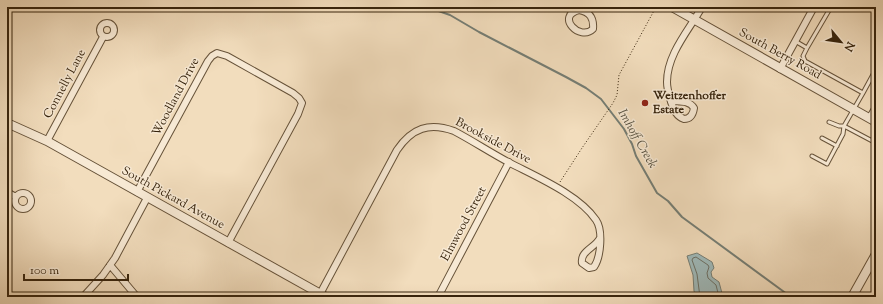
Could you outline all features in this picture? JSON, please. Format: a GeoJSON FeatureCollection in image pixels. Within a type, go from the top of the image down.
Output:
{"type":"FeatureCollection","features":[{"type":"Feature","properties":{"kind":"street","name":"South Berry Road"},"geometry":{"type":"LineString","coordinates":[[672,7],[876,122]]}},
{"type":"Feature","properties":{"kind":"street"},"geometry":{"type":"LineString","coordinates":[[671,101],[667,90],[668,72],[677,50],[702,7]]}},
{"type":"Feature","properties":{"kind":"street"},"geometry":{"type":"LineString","coordinates":[[780,69],[814,7]]}},
{"type":"Feature","properties":{"kind":"street"},"geometry":{"type":"LineString","coordinates":[[585,9],[591,16],[594,24],[593,30],[585,34],[570,26],[569,19],[571,14],[585,9]]}},
{"type":"Feature","properties":{"kind":"street","name":"Connelly Lane"},"geometry":{"type":"LineString","coordinates":[[47,141],[104,36]]}},
{"type":"Feature","properties":{"kind":"street","name":"Woodland Drive"},"geometry":{"type":"LineString","coordinates":[[137,192],[208,61],[217,52],[228,56],[293,93],[302,103],[298,114],[228,243]]}},
{"type":"Feature","properties":{"kind":"street","name":"South Pickard Avenue"},"geometry":{"type":"LineString","coordinates":[[7,123],[47,141],[323,296]]}},
{"type":"Feature","properties":{"kind":"street","name":"Brookside Drive"},"geometry":{"type":"LineString","coordinates":[[323,296],[397,150],[408,136],[426,127],[432,126],[445,128],[479,144],[557,188],[577,201],[591,214],[600,227],[600,238]]}},
{"type":"Feature","properties":{"kind":"street","name":"Elmwood Street"},"geometry":{"type":"LineString","coordinates":[[438,297],[509,162]]}},
{"type":"Feature","properties":{"kind":"street"},"geometry":{"type":"LineString","coordinates":[[7,192],[16,197]]}},
{"type":"Feature","properties":{"kind":"street"},"geometry":{"type":"LineString","coordinates":[[83,297],[110,265],[147,198]]}},
{"type":"Feature","properties":{"kind":"street"},"geometry":{"type":"LineString","coordinates":[[852,297],[876,254]]}},
{"type":"Feature","properties":{"kind":"street"},"geometry":{"type":"LineString","coordinates":[[110,265],[137,297]]}},
{"type":"Feature","properties":{"kind":"lane"},"geometry":{"type":"LineString","coordinates":[[569,7],[571,14]]}},
{"type":"Feature","properties":{"kind":"lane"},"geometry":{"type":"LineString","coordinates":[[830,7],[803,56],[805,61],[863,93]]}},
{"type":"Feature","properties":{"kind":"lane"},"geometry":{"type":"LineString","coordinates":[[795,41],[807,48]]}},
{"type":"Feature","properties":{"kind":"lane"},"geometry":{"type":"LineString","coordinates":[[812,156],[826,164],[843,134],[844,126],[876,69]]}},
{"type":"Feature","properties":{"kind":"lane"},"geometry":{"type":"LineString","coordinates":[[868,118],[876,104]]}},
{"type":"Feature","properties":{"kind":"lane"},"geometry":{"type":"LineString","coordinates":[[830,122],[839,126],[844,126],[876,143]]}},
{"type":"Feature","properties":{"kind":"lane"},"geometry":{"type":"LineString","coordinates":[[822,138],[837,146]]}},
{"type":"Feature","properties":{"kind":"path"},"geometry":{"type":"LineString","coordinates":[[557,188],[587,140],[613,103],[617,94],[619,75],[656,7]]}},
{"type":"Feature","properties":{"kind":"water"},"geometry":{"type":"Polygon","coordinates":[[[697,253],[712,262],[714,268],[711,272],[712,277],[719,282],[723,297],[696,297],[693,275],[687,256],[697,253]]]}},
{"type":"Feature","properties":{"kind":"waterway","name":"Imhoff Creek"},"geometry":{"type":"LineString","coordinates":[[427,7],[450,15],[479,32],[586,88],[601,99],[624,129],[632,144],[636,156],[657,193],[668,201],[682,217],[791,297]]}},
{"type":"Feature","properties":{"kind":"place","name":"Weitzenhoffer Estate"},"geometry":{"type":"Point","coordinates":[645,103]}}]}
